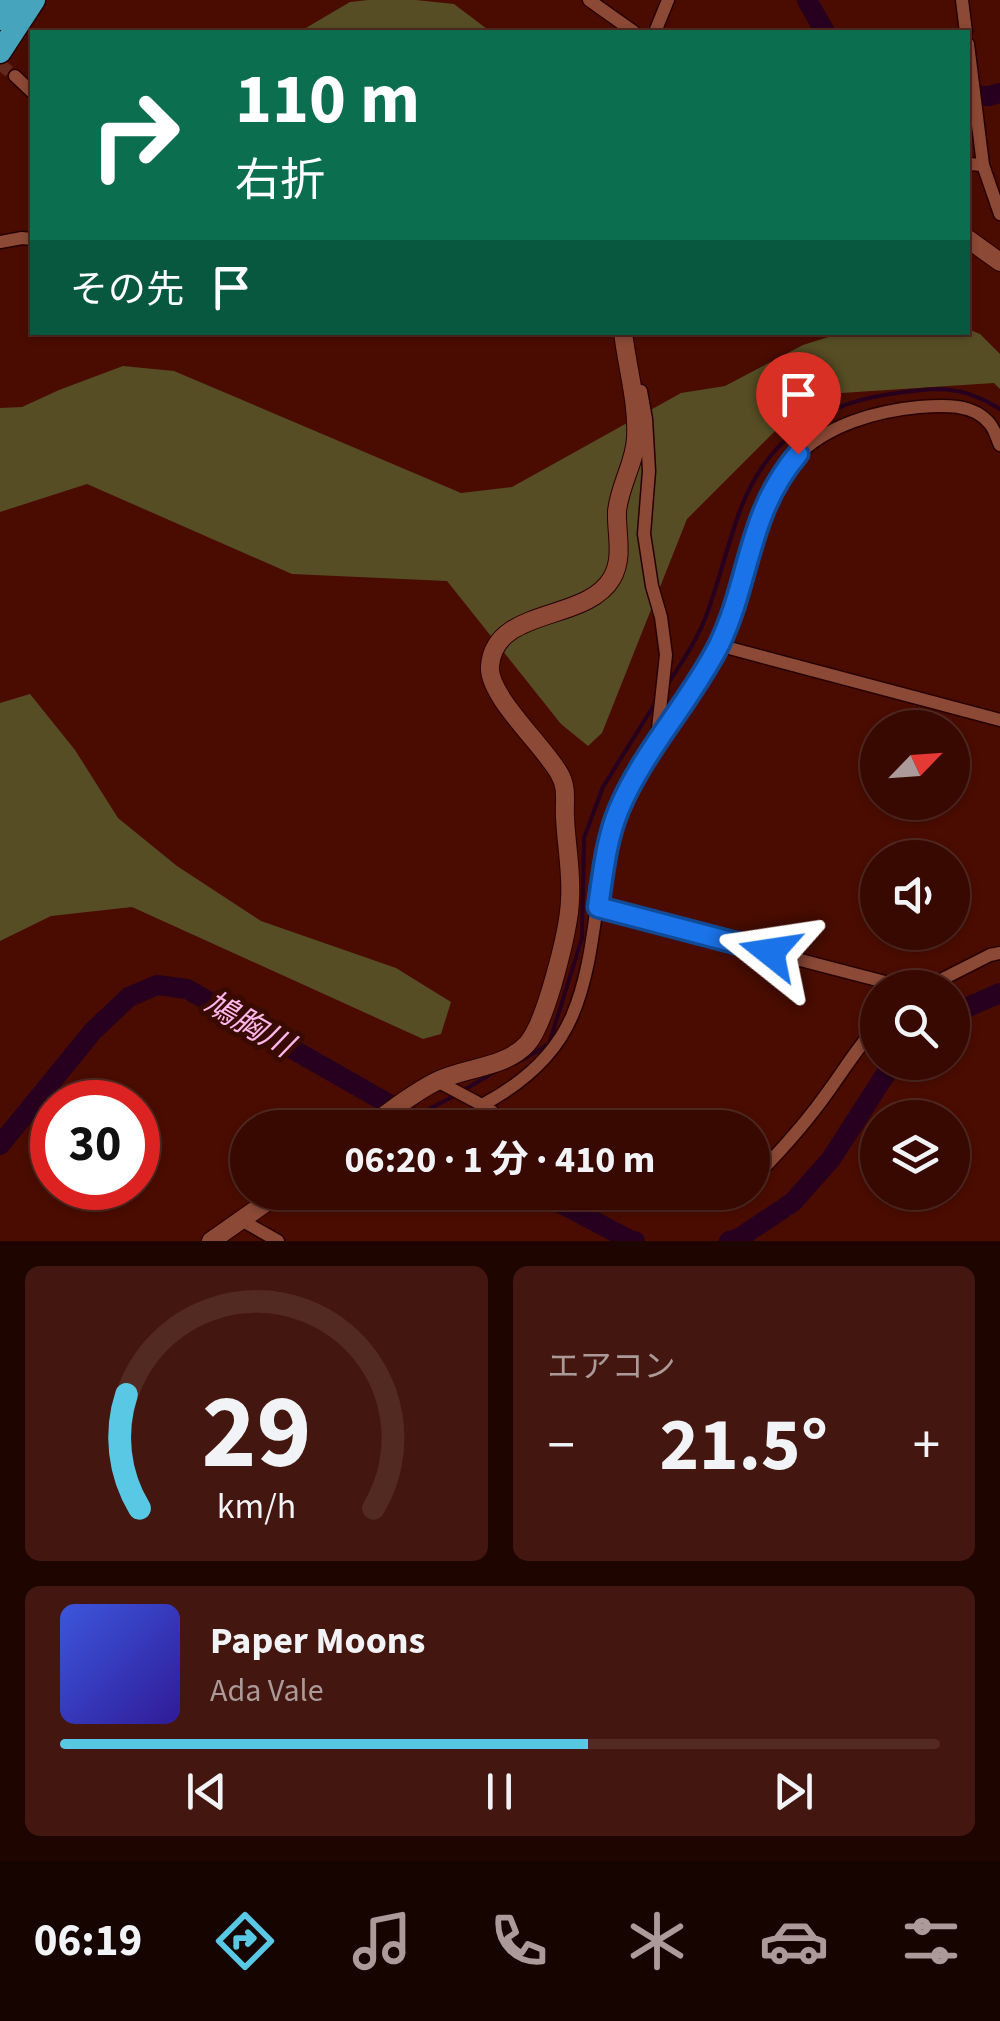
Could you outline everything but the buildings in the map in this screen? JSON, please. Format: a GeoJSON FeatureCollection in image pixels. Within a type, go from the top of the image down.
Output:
{"type":"FeatureCollection","features":[{"type":"Feature","properties":{"kind":"highway"},"geometry":{"type":"LineString","coordinates":[[0,18],[12,0]]}},
{"type":"Feature","properties":{"kind":"highway"},"geometry":{"type":"LineString","coordinates":[[0,52],[34,0]]}},
{"type":"Feature","properties":{"kind":"main road"},"geometry":{"type":"LineString","coordinates":[[970,240],[1000,262]]}},
{"type":"Feature","properties":{"kind":"main road"},"geometry":{"type":"LineString","coordinates":[[394,1110],[437,1081],[506,1058],[526,1046],[539,1027],[570,902],[566,789],[544,750],[505,703],[490,675],[490,666],[494,652],[507,634],[524,623],[578,606],[598,594],[612,577],[619,555],[617,512],[622,482],[633,458],[636,437],[623,335]]}},
{"type":"Feature","properties":{"kind":"main road"},"geometry":{"type":"LineString","coordinates":[[211,1241],[257,1210]]}},
{"type":"Feature","properties":{"kind":"street"},"geometry":{"type":"LineString","coordinates":[[589,0],[631,30]]}},
{"type":"Feature","properties":{"kind":"street"},"geometry":{"type":"LineString","coordinates":[[656,30],[668,0]]}},
{"type":"Feature","properties":{"kind":"street"},"geometry":{"type":"LineString","coordinates":[[962,0],[966,30]]}},
{"type":"Feature","properties":{"kind":"street"},"geometry":{"type":"LineString","coordinates":[[970,60],[983,164],[1000,214]]}},
{"type":"Feature","properties":{"kind":"street"},"geometry":{"type":"LineString","coordinates":[[15,76],[30,90]]}},
{"type":"Feature","properties":{"kind":"street"},"geometry":{"type":"LineString","coordinates":[[970,164],[983,164]]}},
{"type":"Feature","properties":{"kind":"street"},"geometry":{"type":"LineString","coordinates":[[0,242],[30,239]]}},
{"type":"Feature","properties":{"kind":"street"},"geometry":{"type":"LineString","coordinates":[[625,352],[640,385],[646,418],[649,470],[644,534],[666,655],[656,741]]}},
{"type":"Feature","properties":{"kind":"street"},"geometry":{"type":"LineString","coordinates":[[482,1105],[506,1092],[543,1060],[573,1015],[617,812],[656,741],[718,645],[765,504],[780,475],[798,454],[823,437],[884,412],[945,405],[965,408],[990,424],[1000,445]]}},
{"type":"Feature","properties":{"kind":"street"},"geometry":{"type":"LineString","coordinates":[[718,645],[1000,720]]}},
{"type":"Feature","properties":{"kind":"street"},"geometry":{"type":"LineString","coordinates":[[598,907],[860,975]]}},
{"type":"Feature","properties":{"kind":"street"},"geometry":{"type":"LineString","coordinates":[[960,970],[1000,953]]}},
{"type":"Feature","properties":{"kind":"street"},"geometry":{"type":"LineString","coordinates":[[770,1162],[793,1138],[860,1044]]}},
{"type":"Feature","properties":{"kind":"street"},"geometry":{"type":"LineString","coordinates":[[437,1081],[489,1110]]}},
{"type":"Feature","properties":{"kind":"street"},"geometry":{"type":"LineString","coordinates":[[243,1221],[278,1241]]}},
{"type":"Feature","properties":{"kind":"shaded area"},"geometry":{"type":"Polygon","coordinates":[[[416,0],[454,4],[488,30],[302,30],[350,2],[416,0]]]}},
{"type":"Feature","properties":{"kind":"shaded area"},"geometry":{"type":"Polygon","coordinates":[[[970,330],[980,334],[1000,354],[1000,389],[994,383],[811,395],[687,519],[602,733],[588,746],[561,724],[447,581],[292,574],[87,484],[0,512],[0,408],[22,407],[123,366],[174,371],[461,493],[512,487],[681,393],[725,386],[803,345],[835,335],[970,335],[970,330]]]}},
{"type":"Feature","properties":{"kind":"shaded area"},"geometry":{"type":"Polygon","coordinates":[[[30,694],[75,750],[118,818],[177,866],[261,921],[396,968],[451,1002],[441,1034],[423,1039],[132,907],[51,916],[0,941],[0,703],[30,694]]]}},
{"type":"Feature","properties":{"kind":"waterway"},"geometry":{"type":"LineString","coordinates":[[807,0],[824,30]]}},
{"type":"Feature","properties":{"kind":"waterway"},"geometry":{"type":"LineString","coordinates":[[970,95],[1000,93]]}},
{"type":"Feature","properties":{"kind":"waterway"},"geometry":{"type":"LineString","coordinates":[[667,685],[705,619],[749,490],[777,448],[795,432],[837,408],[920,390],[959,391],[1000,409]]}},
{"type":"Feature","properties":{"kind":"waterway"},"geometry":{"type":"LineString","coordinates":[[515,1064],[549,1044],[582,938],[584,838],[603,787],[656,702]]}},
{"type":"Feature","properties":{"kind":"waterway","name":"鳩胸川"},"geometry":{"type":"LineString","coordinates":[[0,1145],[93,1031],[129,997],[157,985],[187,989],[399,1110]]}},
{"type":"Feature","properties":{"kind":"waterway","name":"鳩胸川"},"geometry":{"type":"LineString","coordinates":[[970,1006],[1000,993]]}},
{"type":"Feature","properties":{"kind":"waterway"},"geometry":{"type":"LineString","coordinates":[[462,1091],[493,1073]]}},
{"type":"Feature","properties":{"kind":"waterway","name":"鳩胸川"},"geometry":{"type":"LineString","coordinates":[[729,1241],[793,1202],[831,1159],[882,1080]]}},
{"type":"Feature","properties":{"kind":"waterway"},"geometry":{"type":"LineString","coordinates":[[427,1110],[454,1096]]}},
{"type":"Feature","properties":{"kind":"waterway","name":"鳩胸川"},"geometry":{"type":"LineString","coordinates":[[573,1210],[635,1241]]}},
{"type":"Feature","properties":{"kind":"tunnel"},"geometry":{"type":"LineString","coordinates":[[0,64],[15,76]]}},
{"type":"Feature","properties":{"kind":"route"},"geometry":{"type":"LineString","coordinates":[[770,952],[598,907],[617,812],[656,741],[718,645],[765,504],[780,475],[798,454]]}}]}
